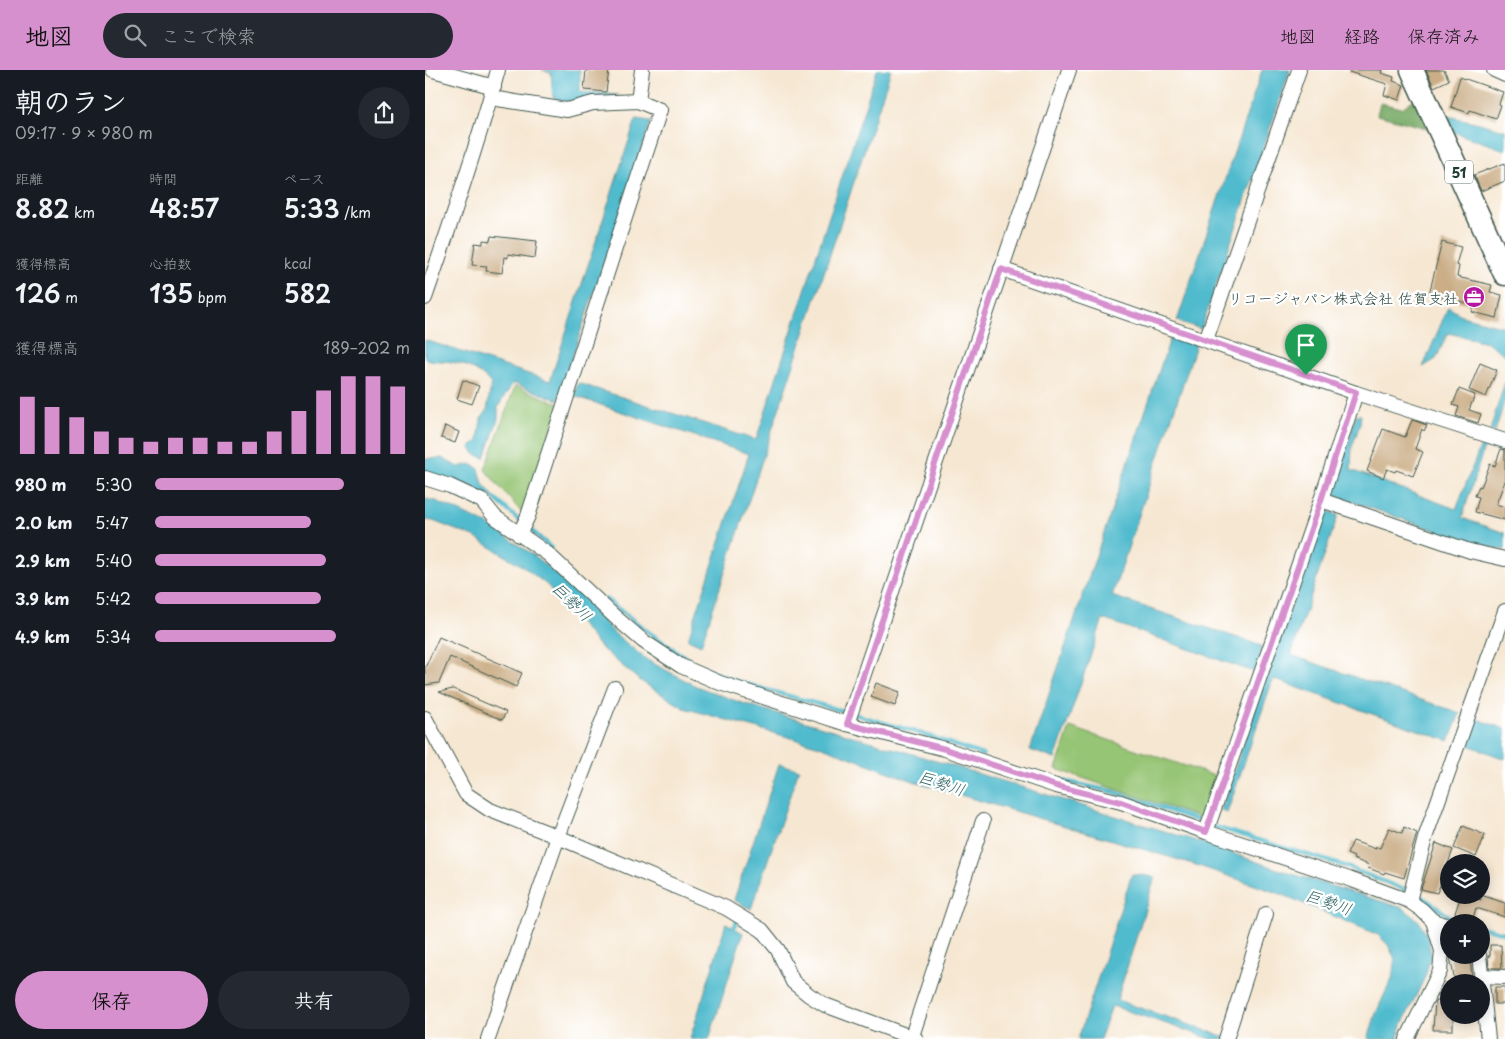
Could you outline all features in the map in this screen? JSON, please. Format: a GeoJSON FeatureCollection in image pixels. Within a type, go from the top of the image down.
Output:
{"type":"FeatureCollection","features":[{"type":"Feature","properties":{"kind":"main road","name":"51"},"geometry":{"type":"LineString","coordinates":[[1412,70],[1505,274]]}},
{"type":"Feature","properties":{"kind":"street"},"geometry":{"type":"LineString","coordinates":[[433,70],[492,92],[567,110],[593,104],[638,101],[660,110],[528,516],[519,535]]}},
{"type":"Feature","properties":{"kind":"street"},"geometry":{"type":"LineString","coordinates":[[425,298],[452,220],[498,70]]}},
{"type":"Feature","properties":{"kind":"street"},"geometry":{"type":"LineString","coordinates":[[638,101],[642,70]]}},
{"type":"Feature","properties":{"kind":"street"},"geometry":{"type":"LineString","coordinates":[[847,724],[1069,70]]}},
{"type":"Feature","properties":{"kind":"street"},"geometry":{"type":"LineString","coordinates":[[1206,340],[1299,70]]}},
{"type":"Feature","properties":{"kind":"street"},"geometry":{"type":"LineString","coordinates":[[1494,70],[1505,75]]}},
{"type":"Feature","properties":{"kind":"street"},"geometry":{"type":"LineString","coordinates":[[1001,269],[1356,392],[1505,441]]}},
{"type":"Feature","properties":{"kind":"street"},"geometry":{"type":"LineString","coordinates":[[1208,827],[1321,500],[1356,392]]}},
{"type":"Feature","properties":{"kind":"street"},"geometry":{"type":"LineString","coordinates":[[425,478],[450,486],[482,501],[495,517],[548,554],[613,616],[643,641],[681,666],[720,683],[847,724],[945,749],[1056,786],[1208,827],[1349,879],[1411,895],[1433,921],[1440,923]]}},
{"type":"Feature","properties":{"kind":"street"},"geometry":{"type":"LineString","coordinates":[[1321,500],[1470,551],[1505,559]]}},
{"type":"Feature","properties":{"kind":"street"},"geometry":{"type":"LineString","coordinates":[[1411,895],[1425,838],[1505,611]]}},
{"type":"Feature","properties":{"kind":"street"},"geometry":{"type":"LineString","coordinates":[[488,1039],[558,836],[615,688]]}},
{"type":"Feature","properties":{"kind":"street"},"geometry":{"type":"LineString","coordinates":[[425,718],[466,794],[489,810],[558,836],[726,908],[762,930],[778,950],[793,982],[809,995],[825,1005],[913,1038],[983,821]]}},
{"type":"Feature","properties":{"kind":"street"},"geometry":{"type":"LineString","coordinates":[[1227,1037],[1266,914]]}},
{"type":"Feature","properties":{"kind":"street"},"geometry":{"type":"LineString","coordinates":[[1407,1039],[1440,971],[1442,951],[1433,921]]}},
{"type":"Feature","properties":{"kind":"street"},"geometry":{"type":"LineString","coordinates":[[1490,976],[1505,977]]}},
{"type":"Feature","properties":{"kind":"street"},"geometry":{"type":"LineString","coordinates":[[1487,1024],[1488,1039]]}},
{"type":"Feature","properties":{"kind":"green space"},"geometry":{"type":"Polygon","coordinates":[[[1417,97],[1430,129],[1377,115],[1380,103],[1402,108],[1417,97]]]}},
{"type":"Feature","properties":{"kind":"green space"},"geometry":{"type":"Polygon","coordinates":[[[515,386],[560,404],[523,514],[485,470],[515,386]]]}},
{"type":"Feature","properties":{"kind":"green space"},"geometry":{"type":"Polygon","coordinates":[[[1070,727],[1221,778],[1206,820],[1056,769],[1070,727]]]}},
{"type":"Feature","properties":{"kind":"water"},"geometry":{"type":"Polygon","coordinates":[[[542,70],[580,70],[580,92],[619,95],[568,103],[558,101],[553,97],[551,73],[542,70]]]}},
{"type":"Feature","properties":{"kind":"water"},"geometry":{"type":"Polygon","coordinates":[[[877,70],[891,70],[701,645],[688,639],[749,454],[574,396],[578,383],[756,440],[877,70]]]}},
{"type":"Feature","properties":{"kind":"water"},"geometry":{"type":"Polygon","coordinates":[[[1262,70],[1290,70],[1201,329],[1177,321],[1262,70]]]}},
{"type":"Feature","properties":{"kind":"water"},"geometry":{"type":"Polygon","coordinates":[[[1448,116],[1505,130],[1505,150],[1453,132],[1448,116]]]}},
{"type":"Feature","properties":{"kind":"water"},"geometry":{"type":"Polygon","coordinates":[[[636,119],[651,121],[558,400],[513,383],[498,407],[498,419],[485,458],[476,455],[470,447],[478,441],[481,419],[487,411],[491,384],[481,374],[461,364],[425,359],[425,340],[550,381],[636,119]]]}},
{"type":"Feature","properties":{"kind":"water"},"geometry":{"type":"Polygon","coordinates":[[[1448,307],[1465,317],[1505,327],[1505,355],[1487,342],[1448,333],[1436,359],[1423,367],[1448,307]]]}},
{"type":"Feature","properties":{"kind":"water"},"geometry":{"type":"Polygon","coordinates":[[[1171,336],[1196,345],[1112,596],[1262,646],[1259,658],[1272,662],[1324,510],[1338,515],[1291,655],[1460,713],[1449,741],[1273,679],[1227,813],[1221,810],[1266,677],[1257,663],[1254,672],[1103,619],[1055,759],[1030,750],[1171,336]]]}},
{"type":"Feature","properties":{"kind":"water"},"geometry":{"type":"Polygon","coordinates":[[[1505,382],[1505,399],[1495,432],[1490,430],[1505,382]]]}},
{"type":"Feature","properties":{"kind":"water"},"geometry":{"type":"Polygon","coordinates":[[[1356,415],[1361,415],[1352,447],[1351,470],[1456,509],[1483,440],[1502,445],[1500,450],[1484,448],[1462,518],[1505,533],[1505,550],[1472,543],[1330,494],[1347,448],[1356,415]]]}},
{"type":"Feature","properties":{"kind":"water"},"geometry":{"type":"Polygon","coordinates":[[[442,458],[458,467],[471,464],[479,469],[483,484],[498,501],[467,485],[425,474],[425,459],[442,458]]]}},
{"type":"Feature","properties":{"kind":"water","name":"巨勢川"},"geometry":{"type":"Polygon","coordinates":[[[425,499],[436,501],[487,524],[532,554],[579,593],[614,633],[647,660],[696,686],[739,702],[1203,843],[1286,872],[1403,908],[1419,921],[1428,937],[1431,955],[1425,977],[1402,1025],[1398,1039],[1368,1039],[1376,1013],[1393,976],[1395,959],[1388,945],[1378,935],[1281,894],[1196,865],[913,781],[820,746],[684,708],[639,680],[600,647],[547,585],[524,567],[474,537],[433,521],[425,520],[425,499]]]}},
{"type":"Feature","properties":{"kind":"water"},"geometry":{"type":"Polygon","coordinates":[[[1477,719],[1505,729],[1505,759],[1468,745],[1477,719]]]}},
{"type":"Feature","properties":{"kind":"water"},"geometry":{"type":"Polygon","coordinates":[[[779,764],[799,769],[751,909],[734,900],[779,764]]]}},
{"type":"Feature","properties":{"kind":"water"},"geometry":{"type":"Polygon","coordinates":[[[1132,874],[1155,877],[1117,1000],[1231,1039],[1212,1039],[1112,1006],[1100,1039],[1078,1039],[1132,874]]]}},
{"type":"Feature","properties":{"kind":"water"},"geometry":{"type":"Polygon","coordinates":[[[726,923],[743,933],[709,1039],[690,1039],[726,923]]]}},
{"type":"Feature","properties":{"kind":"building"},"geometry":{"type":"Polygon","coordinates":[[[586,70],[609,70],[606,92],[584,90],[586,70]]]}},
{"type":"Feature","properties":{"kind":"building"},"geometry":{"type":"Polygon","coordinates":[[[1349,70],[1382,70],[1381,73],[1394,77],[1393,81],[1404,85],[1399,100],[1384,95],[1387,84],[1349,72],[1349,70]]]}},
{"type":"Feature","properties":{"kind":"building"},"geometry":{"type":"Polygon","coordinates":[[[1426,70],[1444,70],[1449,80],[1434,87],[1426,70]]]}},
{"type":"Feature","properties":{"kind":"building"},"geometry":{"type":"Polygon","coordinates":[[[1460,77],[1503,92],[1496,119],[1470,110],[1469,113],[1451,107],[1460,77]]]}},
{"type":"Feature","properties":{"kind":"building"},"geometry":{"type":"Polygon","coordinates":[[[1505,163],[1505,181],[1481,191],[1474,175],[1505,163]]]}},
{"type":"Feature","properties":{"kind":"building"},"geometry":{"type":"Polygon","coordinates":[[[491,236],[537,241],[535,258],[508,254],[508,258],[504,257],[502,273],[486,271],[487,266],[472,265],[475,243],[483,244],[483,240],[490,241],[491,236]]]}},
{"type":"Feature","properties":{"kind":"building"},"geometry":{"type":"Polygon","coordinates":[[[1442,242],[1461,247],[1456,265],[1459,266],[1457,277],[1492,285],[1490,292],[1502,295],[1497,318],[1472,312],[1474,305],[1429,294],[1442,242]]]}},
{"type":"Feature","properties":{"kind":"building"},"geometry":{"type":"Polygon","coordinates":[[[1480,363],[1497,370],[1486,397],[1469,390],[1480,363]]]}},
{"type":"Feature","properties":{"kind":"building"},"geometry":{"type":"Polygon","coordinates":[[[463,380],[479,386],[472,404],[457,399],[463,380]]]}},
{"type":"Feature","properties":{"kind":"building"},"geometry":{"type":"Polygon","coordinates":[[[1459,389],[1475,395],[1469,410],[1481,414],[1478,423],[1456,416],[1459,407],[1453,405],[1459,389]]]}},
{"type":"Feature","properties":{"kind":"building"},"geometry":{"type":"Polygon","coordinates":[[[1412,420],[1427,425],[1424,431],[1422,429],[1415,449],[1423,452],[1413,476],[1387,469],[1383,478],[1367,471],[1383,429],[1405,437],[1412,420]]]}},
{"type":"Feature","properties":{"kind":"building"},"geometry":{"type":"Polygon","coordinates":[[[445,426],[459,432],[455,443],[441,438],[445,426]]]}},
{"type":"Feature","properties":{"kind":"building"},"geometry":{"type":"Polygon","coordinates":[[[1501,449],[1505,450],[1505,481],[1496,504],[1505,507],[1505,520],[1475,512],[1479,497],[1475,496],[1479,486],[1481,487],[1490,464],[1495,466],[1501,449]]]}},
{"type":"Feature","properties":{"kind":"building"},"geometry":{"type":"Polygon","coordinates":[[[439,637],[522,673],[516,687],[450,657],[439,683],[425,685],[425,668],[439,637]]]}},
{"type":"Feature","properties":{"kind":"building"},"geometry":{"type":"Polygon","coordinates":[[[876,683],[900,692],[895,706],[871,697],[876,683]]]}},
{"type":"Feature","properties":{"kind":"building"},"geometry":{"type":"Polygon","coordinates":[[[453,689],[506,712],[502,720],[439,692],[453,689]]]}},
{"type":"Feature","properties":{"kind":"building"},"geometry":{"type":"Polygon","coordinates":[[[1463,826],[1485,835],[1477,854],[1469,854],[1454,848],[1463,826]]]}},
{"type":"Feature","properties":{"kind":"building"},"geometry":{"type":"Polygon","coordinates":[[[1404,827],[1417,833],[1404,878],[1368,868],[1369,865],[1353,859],[1354,857],[1347,854],[1353,841],[1376,849],[1376,847],[1380,848],[1389,828],[1402,833],[1404,827]]]}},
{"type":"Feature","properties":{"kind":"building"},"geometry":{"type":"Polygon","coordinates":[[[1436,843],[1453,850],[1452,854],[1440,854],[1440,885],[1437,893],[1421,889],[1436,843]]]}},
{"type":"Feature","properties":{"kind":"building"},"geometry":{"type":"Polygon","coordinates":[[[1490,898],[1505,903],[1505,917],[1476,908],[1474,914],[1455,913],[1458,904],[1490,904],[1490,898]]]}},
{"type":"Feature","properties":{"kind":"building"},"geometry":{"type":"Polygon","coordinates":[[[1490,945],[1501,945],[1502,968],[1489,968],[1490,945]]]}},
{"type":"Feature","properties":{"kind":"building"},"geometry":{"type":"Polygon","coordinates":[[[1451,964],[1471,964],[1471,974],[1453,974],[1451,964]]]}},
{"type":"Feature","properties":{"kind":"building"},"geometry":{"type":"Polygon","coordinates":[[[1495,987],[1505,987],[1505,1004],[1495,1004],[1495,987]]]}},
{"type":"Feature","properties":{"kind":"building"},"geometry":{"type":"Polygon","coordinates":[[[1435,1001],[1440,1001],[1440,1024],[1453,1024],[1453,1030],[1433,1030],[1435,1001]]]}},
{"type":"Feature","properties":{"kind":"waterway"},"geometry":{"type":"LineString","coordinates":[[494,498],[521,522]]}},
{"type":"Feature","properties":{"kind":"waterway"},"geometry":{"type":"LineString","coordinates":[[527,526],[551,548]]}},
{"type":"Feature","properties":{"kind":"waterway"},"geometry":{"type":"LineString","coordinates":[[606,599],[650,633],[695,664],[739,682],[847,712]]}},
{"type":"Feature","properties":{"kind":"waterway"},"geometry":{"type":"LineString","coordinates":[[854,714],[923,734],[983,755]]}},
{"type":"Feature","properties":{"kind":"waterway"},"geometry":{"type":"LineString","coordinates":[[1054,779],[1111,791],[1205,823]]}},
{"type":"Feature","properties":{"kind":"waterway"},"geometry":{"type":"LineString","coordinates":[[1212,826],[1345,866],[1423,897],[1446,914]]}},
{"type":"Feature","properties":{"kind":"waterway"},"geometry":{"type":"LineString","coordinates":[[734,928],[738,918]]}},
{"type":"Feature","properties":{"kind":"waterway"},"geometry":{"type":"LineString","coordinates":[[1490,929],[1505,933]]}},
{"type":"Feature","properties":{"kind":"place","name":"リコージャパン株式会社 佐賀支社"},"geometry":{"type":"Point","coordinates":[1474,297]}},
{"type":"Feature","properties":{"kind":"route"},"geometry":{"type":"LineString","coordinates":[[1001,269],[1306,375],[1356,392],[1321,500],[1206,832],[1121,802],[1056,786],[945,749],[847,724],[1001,269]]}}]}
